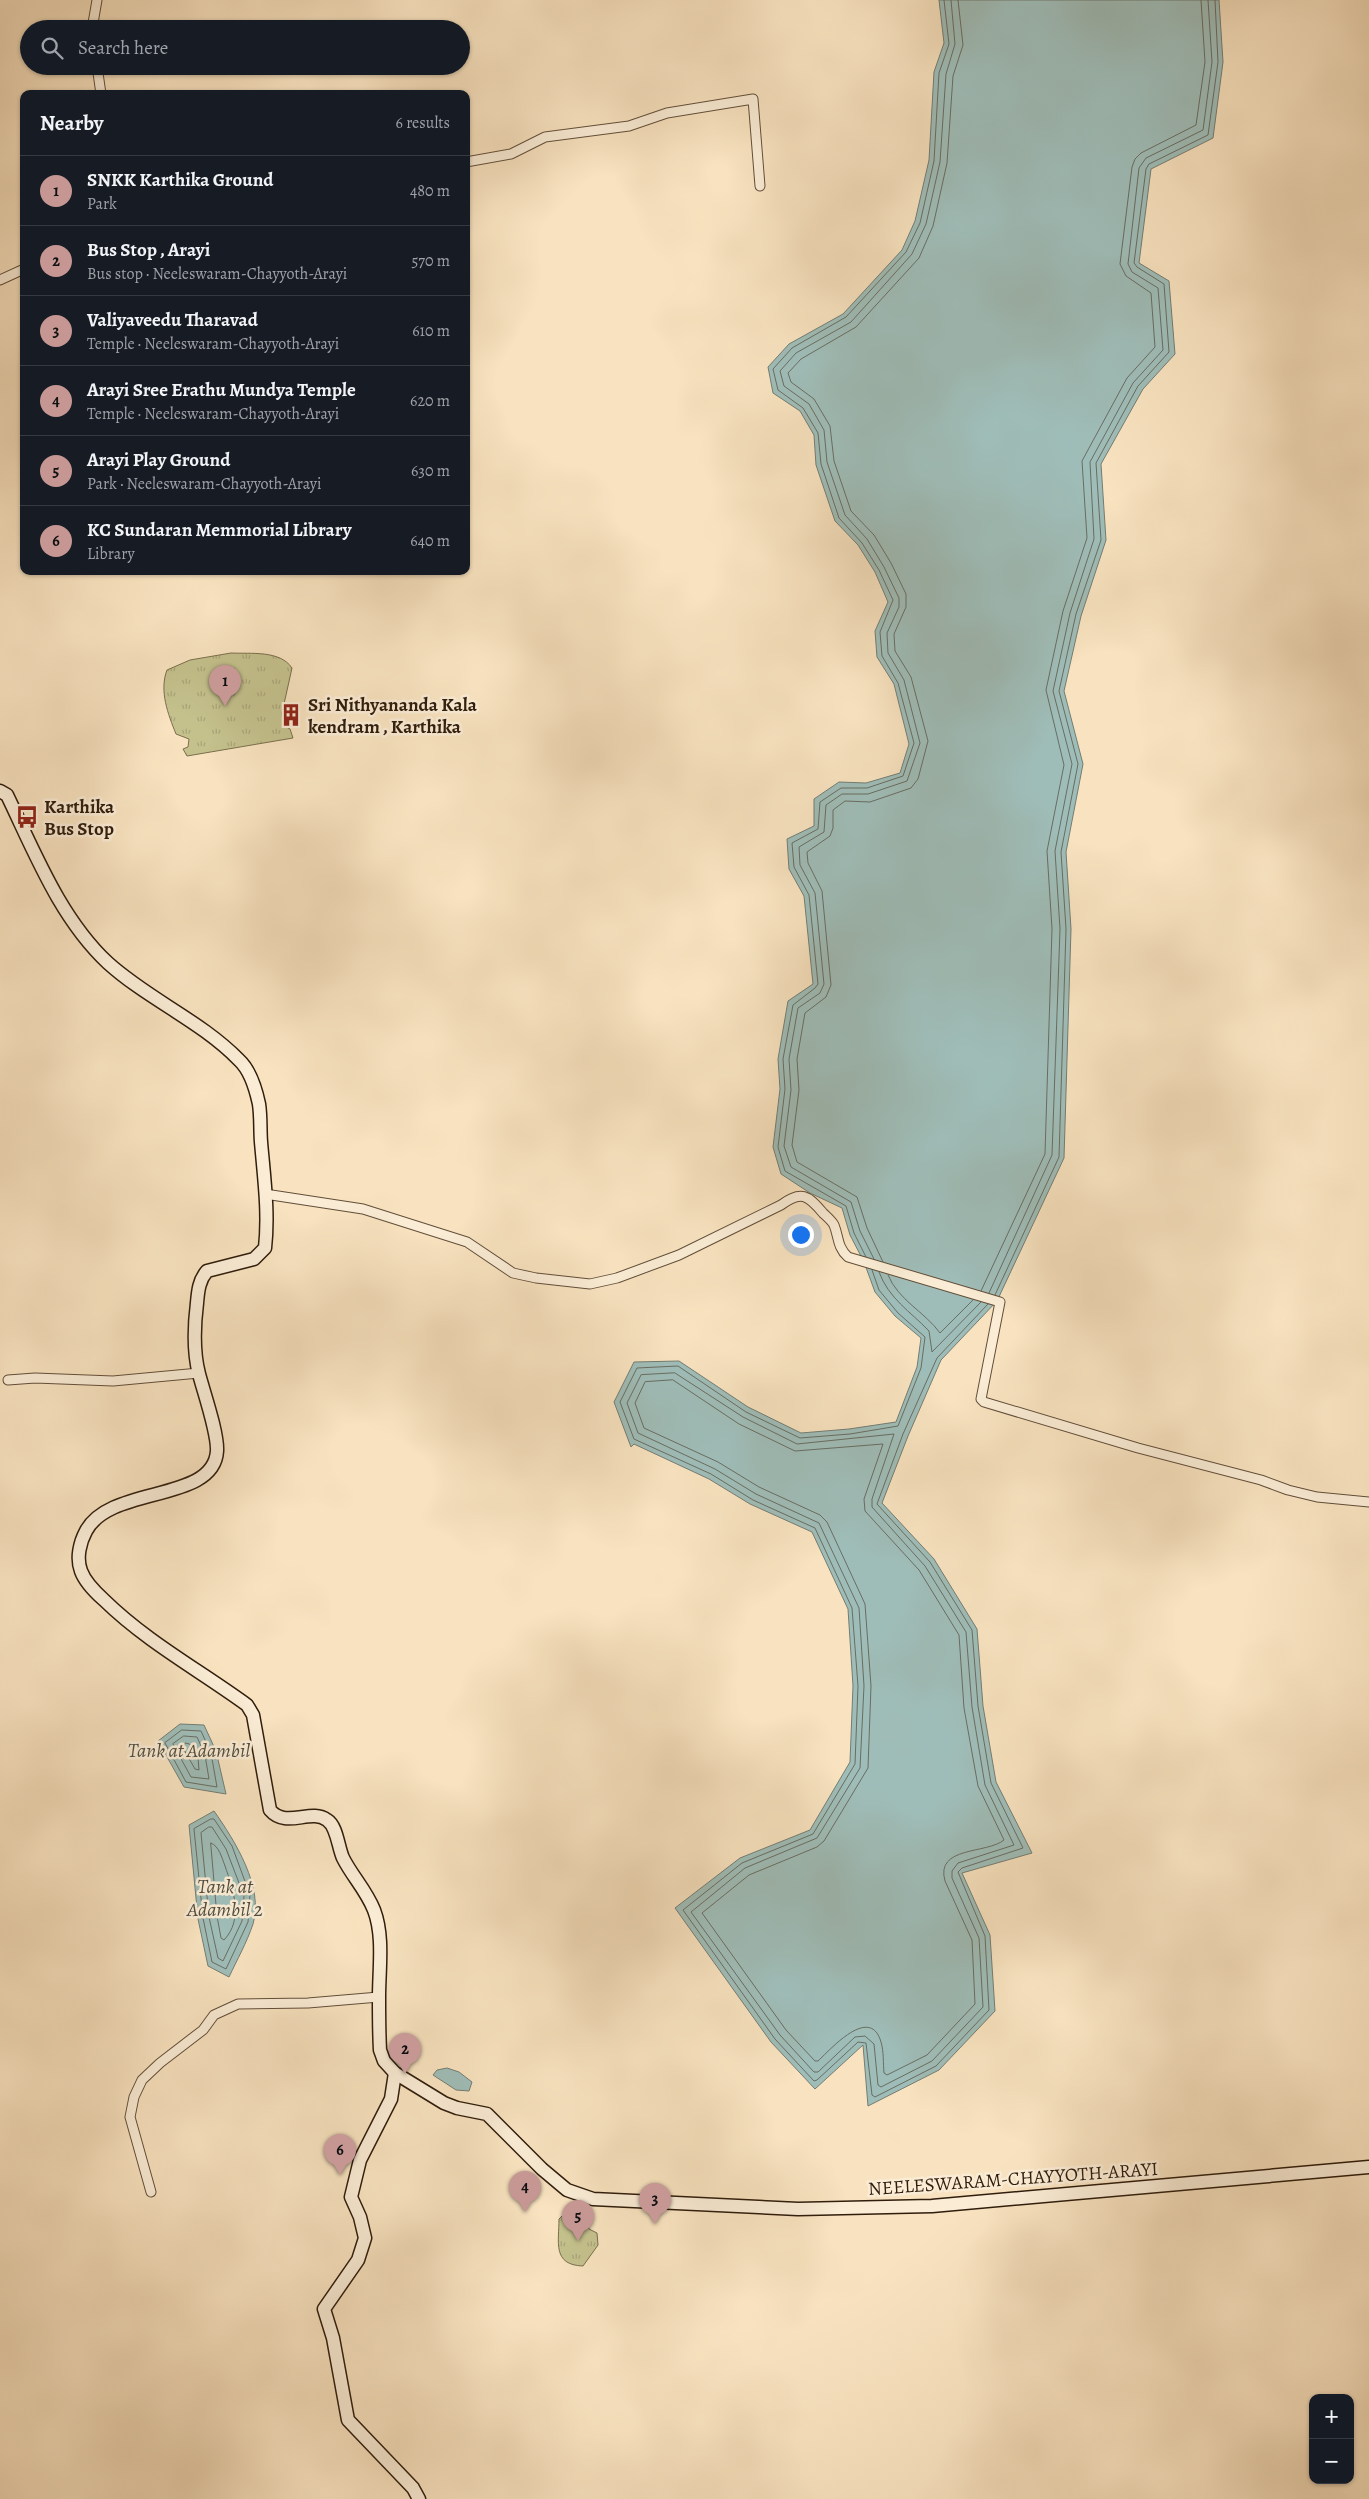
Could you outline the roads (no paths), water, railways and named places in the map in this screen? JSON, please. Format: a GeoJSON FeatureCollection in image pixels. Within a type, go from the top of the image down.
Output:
{"type":"FeatureCollection","features":[{"type":"Feature","properties":{"kind":"main road","name":"NEELESWARAM-CHAYYOTH-ARAYI"},"geometry":{"type":"LineString","coordinates":[[0,790],[7,795],[36,858],[64,908],[87,940],[116,968],[170,1008],[207,1031],[241,1061],[252,1080],[259,1105],[265,1194],[265,1248],[254,1259],[207,1271],[200,1282],[194,1336],[199,1373],[217,1450],[214,1468],[199,1481],[119,1504],[104,1511],[86,1531],[78,1556],[80,1569],[85,1580],[118,1614],[167,1652],[247,1705],[252,1715],[270,1810],[275,1816],[283,1819],[319,1817],[326,1818],[330,1823],[342,1856],[350,1871],[364,1887],[375,1912],[380,1949],[380,2050],[384,2061],[395,2073],[444,2103],[457,2108],[488,2114],[542,2169],[567,2190],[593,2199],[798,2209],[932,2206],[1369,2167]]}},
{"type":"Feature","properties":{"kind":"main road"},"geometry":{"type":"LineString","coordinates":[[395,2073],[391,2099],[360,2160],[351,2197],[360,2217],[365,2238],[358,2260],[324,2309],[333,2338],[348,2420],[413,2488],[419,2499]]}},
{"type":"Feature","properties":{"kind":"street"},"geometry":{"type":"LineString","coordinates":[[94,20],[97,0]]}},
{"type":"Feature","properties":{"kind":"street"},"geometry":{"type":"LineString","coordinates":[[98,75],[100,90]]}},
{"type":"Feature","properties":{"kind":"street"},"geometry":{"type":"LineString","coordinates":[[470,161],[510,154],[545,137],[629,126],[667,113],[753,99],[760,186]]}},
{"type":"Feature","properties":{"kind":"street"},"geometry":{"type":"LineString","coordinates":[[0,280],[20,270]]}},
{"type":"Feature","properties":{"kind":"street"},"geometry":{"type":"LineString","coordinates":[[265,1194],[364,1209],[467,1242],[513,1273],[536,1278],[590,1284],[617,1278],[678,1255],[781,1205],[792,1196],[803,1196],[812,1200],[834,1224],[836,1239],[848,1257],[1000,1302],[981,1399],[984,1402],[1138,1448],[1261,1480],[1288,1490],[1317,1497],[1369,1502]]}},
{"type":"Feature","properties":{"kind":"street"},"geometry":{"type":"LineString","coordinates":[[8,1380],[35,1378],[113,1381],[199,1373]]}},
{"type":"Feature","properties":{"kind":"street"},"geometry":{"type":"LineString","coordinates":[[151,2192],[130,2117],[134,2097],[142,2080],[160,2063],[203,2030],[214,2015],[238,2004],[379,1997]]}},
{"type":"Feature","properties":{"kind":"water"},"geometry":{"type":"Polygon","coordinates":[[[939,0],[1219,0],[1223,62],[1213,138],[1151,169],[1139,263],[1169,281],[1175,354],[1143,389],[1101,464],[1106,540],[1081,616],[1064,691],[1083,764],[1066,852],[1071,929],[1064,1158],[997,1301],[941,1360],[908,1436],[882,1503],[934,1559],[977,1629],[983,1706],[996,1782],[1032,1853],[962,1873],[990,1935],[995,2011],[939,2070],[868,2106],[863,2045],[815,2089],[771,2042],[675,1908],[740,1858],[810,1830],[850,1762],[853,1686],[848,1609],[812,1532],[750,1504],[709,1479],[634,1444],[631,1447],[614,1402],[634,1362],[679,1361],[748,1407],[801,1433],[849,1429],[896,1422],[917,1367],[921,1338],[895,1316],[875,1292],[864,1262],[850,1235],[842,1208],[810,1193],[781,1174],[773,1147],[780,1089],[778,1059],[788,1001],[813,984],[804,896],[789,869],[787,839],[814,826],[814,799],[839,782],[866,783],[900,773],[909,744],[894,684],[877,657],[875,631],[888,602],[875,572],[858,545],[835,521],[816,465],[814,435],[800,411],[773,393],[768,367],[789,344],[843,314],[902,250],[915,221],[929,160],[934,72],[944,43],[939,0]]]}},
{"type":"Feature","properties":{"kind":"water","name":"Tank at Adambil"},"geometry":{"type":"Polygon","coordinates":[[[180,1724],[204,1725],[216,1751],[226,1794],[184,1787],[158,1741],[180,1724]]]}},
{"type":"Feature","properties":{"kind":"water","name":"Tank at Adambil 2"},"geometry":{"type":"Polygon","coordinates":[[[214,1811],[246,1865],[254,1895],[255,1910],[253,1924],[229,1977],[208,1966],[198,1919],[189,1825],[214,1811]]]}},
{"type":"Feature","properties":{"kind":"water"},"geometry":{"type":"Polygon","coordinates":[[[447,2068],[459,2072],[472,2082],[469,2091],[456,2090],[433,2075],[437,2070],[447,2068]]]}},
{"type":"Feature","properties":{"kind":"place","name":"SNKK Karthika Ground"},"geometry":{"type":"Point","coordinates":[225,706]}},
{"type":"Feature","properties":{"kind":"place","name":"Sri Nithyananda Kala kendram , Karthika"},"geometry":{"type":"Point","coordinates":[291,715]}},
{"type":"Feature","properties":{"kind":"place","name":"Karthika Bus Stop"},"geometry":{"type":"Point","coordinates":[27,817]}},
{"type":"Feature","properties":{"kind":"place","name":"Bus Stop , Arayi"},"geometry":{"type":"Point","coordinates":[405,2074]}},
{"type":"Feature","properties":{"kind":"place","name":"KC Sundaran Memmorial Library"},"geometry":{"type":"Point","coordinates":[340,2175]}},
{"type":"Feature","properties":{"kind":"place","name":"Arayi Sree Erathu Mundya Temple"},"geometry":{"type":"Point","coordinates":[525,2212]}},
{"type":"Feature","properties":{"kind":"place","name":"Valiyaveedu Tharavad"},"geometry":{"type":"Point","coordinates":[655,2224]}},
{"type":"Feature","properties":{"kind":"place","name":"Arayi Play Ground"},"geometry":{"type":"Point","coordinates":[578,2241]}}]}
